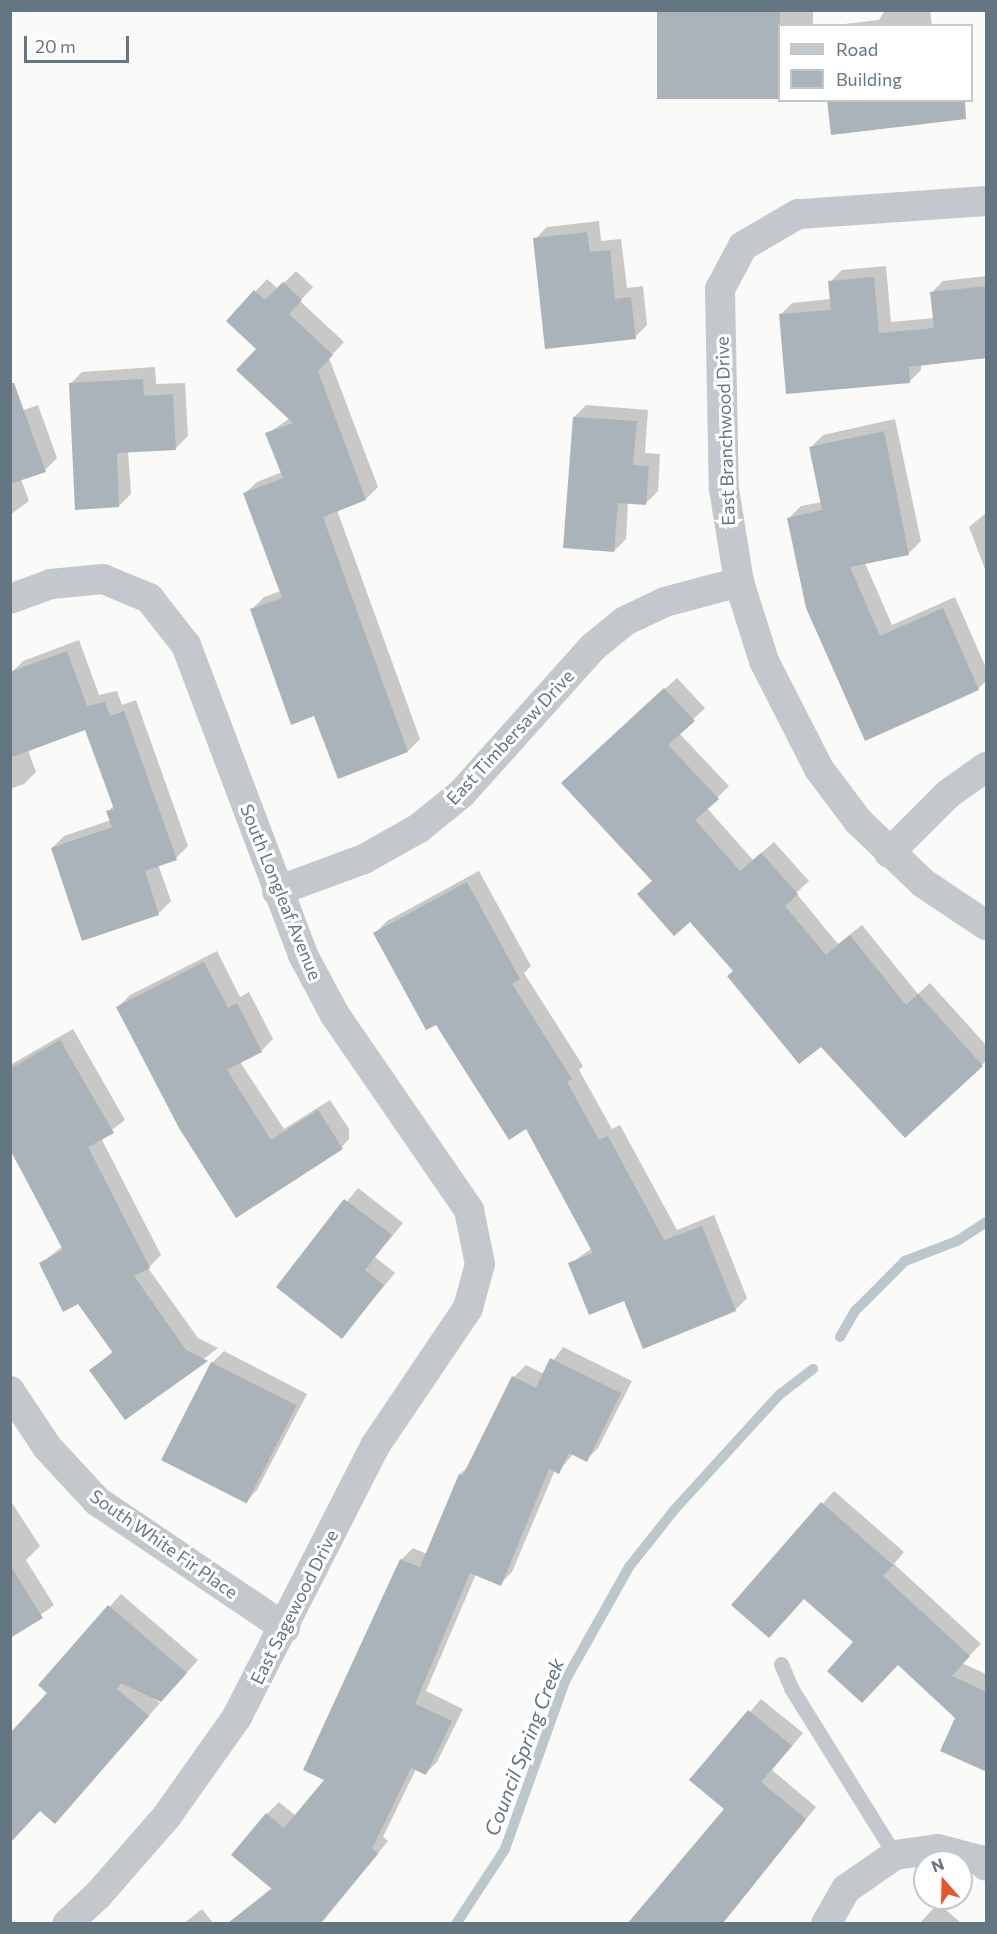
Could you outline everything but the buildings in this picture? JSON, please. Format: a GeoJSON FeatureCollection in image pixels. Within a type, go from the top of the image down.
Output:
{"type":"FeatureCollection","features":[{"type":"Feature","properties":{"kind":"street","name":"East Branchwood Drive"},"geometry":{"type":"LineString","coordinates":[[987,201],[798,214],[743,246],[720,289],[724,489],[739,582],[764,661],[792,721],[819,769],[859,822],[922,883],[987,925]]}},
{"type":"Feature","properties":{"kind":"street","name":"South Longleaf Avenue"},"geometry":{"type":"LineString","coordinates":[[10,598],[51,584],[103,579],[149,598],[186,645],[303,955],[335,1015],[469,1210],[480,1264]]}},
{"type":"Feature","properties":{"kind":"street","name":"East Timbersaw Drive"},"geometry":{"type":"LineString","coordinates":[[277,891],[364,859],[419,828],[462,793],[593,647],[625,621],[665,602],[739,582]]}},
{"type":"Feature","properties":{"kind":"street"},"geometry":{"type":"LineString","coordinates":[[889,853],[948,794],[987,767]]}},
{"type":"Feature","properties":{"kind":"street","name":"East Sagewood Drive"},"geometry":{"type":"LineString","coordinates":[[67,1923],[134,1856],[208,1761],[285,1628],[375,1446],[468,1308],[480,1264]]}},
{"type":"Feature","properties":{"kind":"street","name":"South White Fir Place"},"geometry":{"type":"LineString","coordinates":[[10,1391],[47,1448],[98,1501],[285,1628]]}},
{"type":"Feature","properties":{"kind":"street"},"geometry":{"type":"LineString","coordinates":[[826,1923],[846,1889],[895,1855],[938,1850],[980,1860],[987,1866]]}},
{"type":"Feature","properties":{"kind":"lane"},"geometry":{"type":"LineString","coordinates":[[781,1664],[791,1688],[876,1820],[895,1855]]}},
{"type":"Feature","properties":{"kind":"waterway","name":"Council Spring Creek"},"geometry":{"type":"LineString","coordinates":[[840,1337],[855,1311],[905,1261],[957,1241],[986,1222]]}},
{"type":"Feature","properties":{"kind":"waterway","name":"Council Spring Creek"},"geometry":{"type":"LineString","coordinates":[[456,1924],[505,1849],[565,1681],[629,1567],[675,1509],[779,1395],[813,1369]]}}]}
